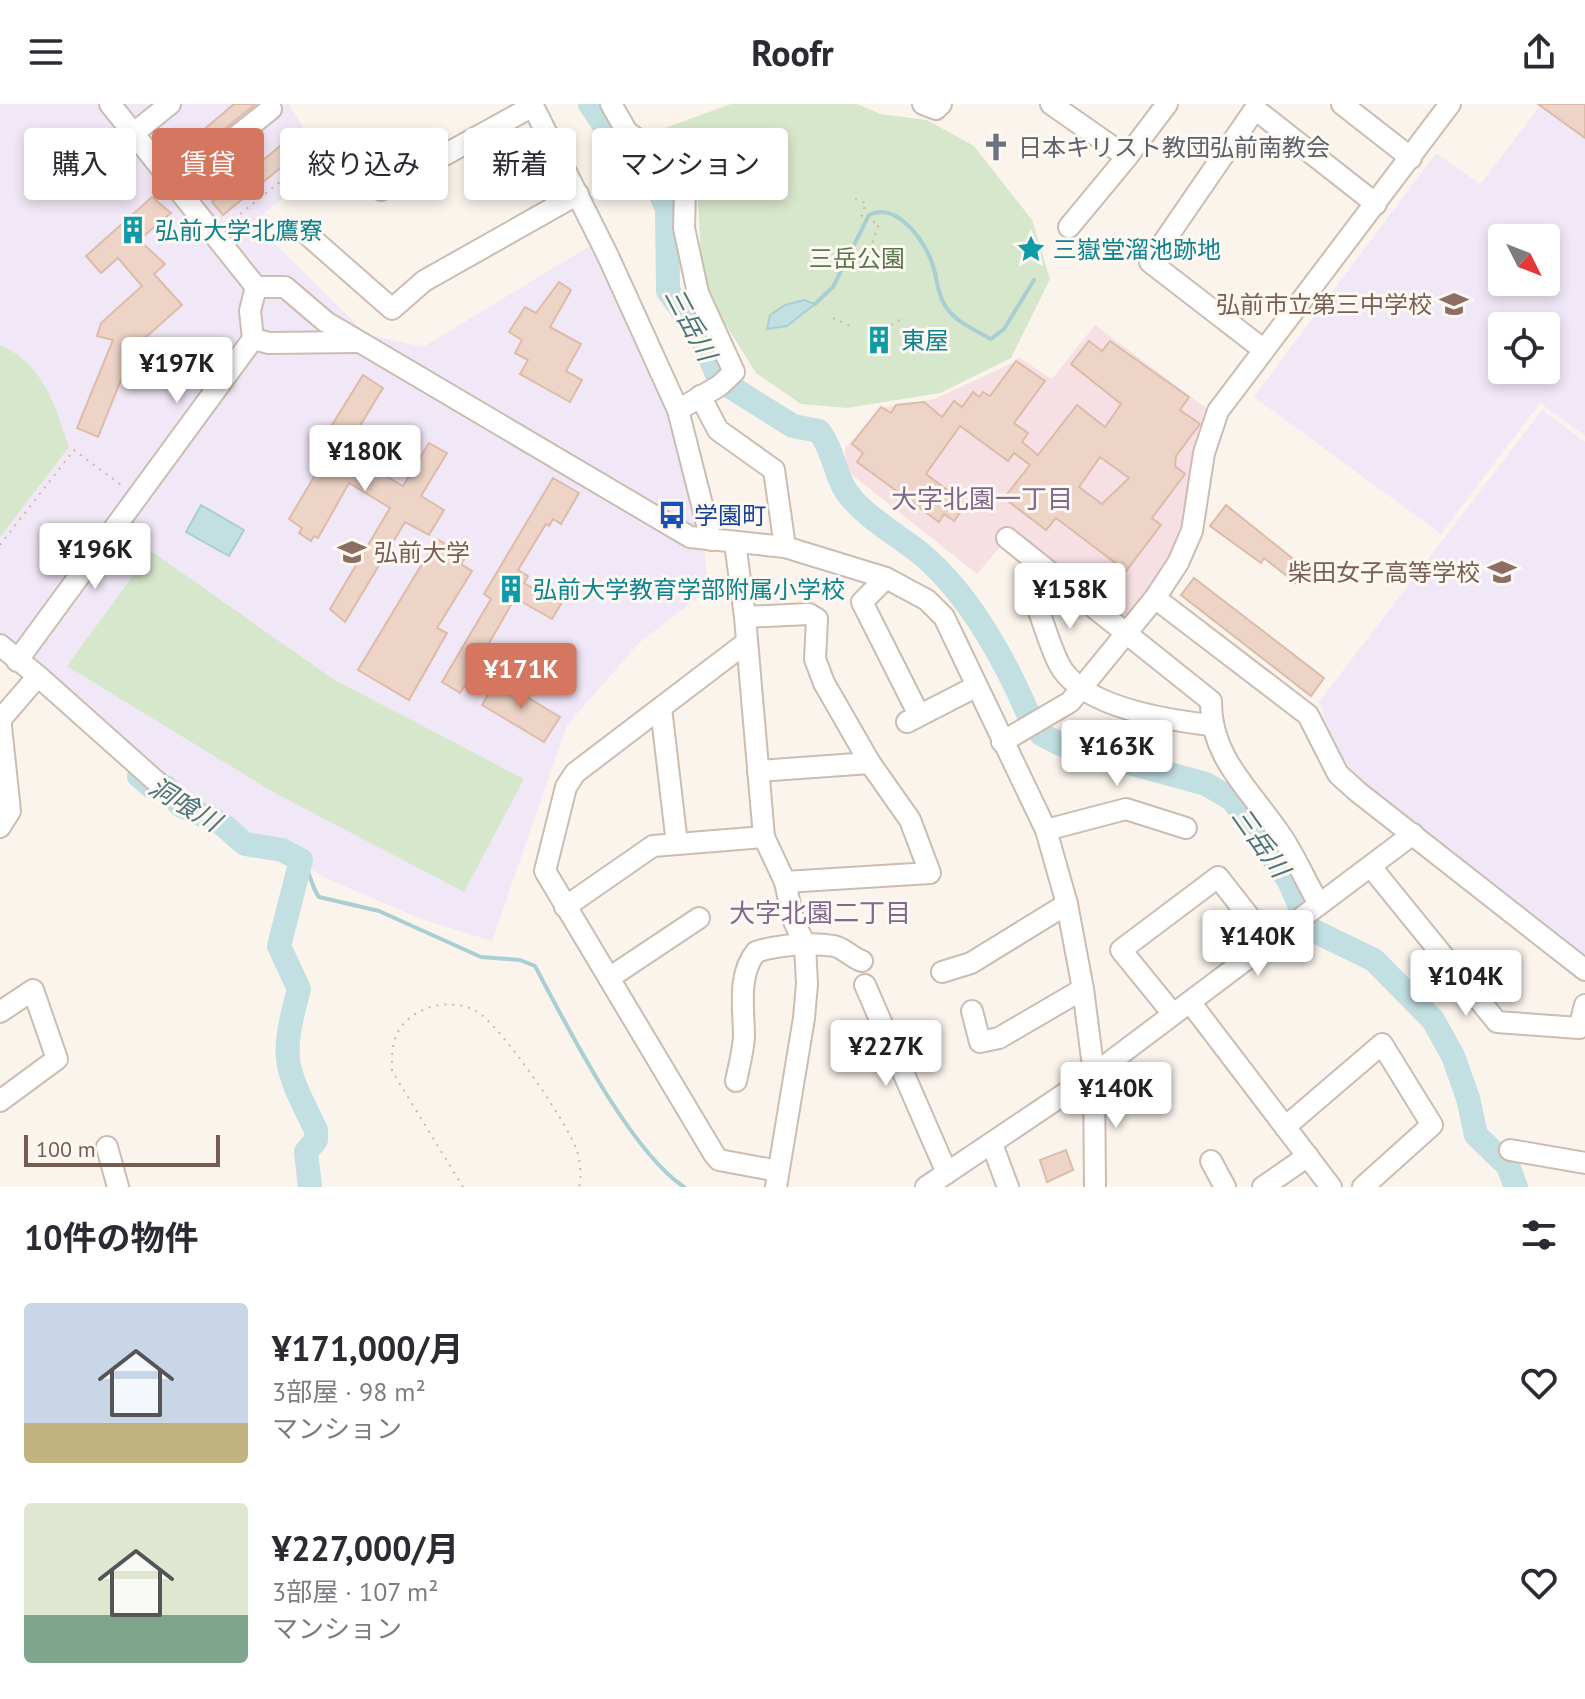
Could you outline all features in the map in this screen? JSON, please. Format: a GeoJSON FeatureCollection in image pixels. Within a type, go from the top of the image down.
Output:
{"type":"FeatureCollection","features":[{"type":"Feature","properties":{"kind":"street"},"geometry":{"type":"LineString","coordinates":[[110,104],[130,128]]}},
{"type":"Feature","properties":{"kind":"street"},"geometry":{"type":"LineString","coordinates":[[136,131],[170,104]]}},
{"type":"Feature","properties":{"kind":"street"},"geometry":{"type":"LineString","coordinates":[[611,104],[627,132],[653,150],[685,190],[684,228],[698,293],[734,372],[678,410]]}},
{"type":"Feature","properties":{"kind":"street"},"geometry":{"type":"LineString","coordinates":[[923,104],[936,109],[941,104]]}},
{"type":"Feature","properties":{"kind":"street"},"geometry":{"type":"LineString","coordinates":[[1051,104],[1127,157]]}},
{"type":"Feature","properties":{"kind":"street"},"geometry":{"type":"LineString","coordinates":[[1069,227],[1167,104]]}},
{"type":"Feature","properties":{"kind":"street"},"geometry":{"type":"LineString","coordinates":[[1342,104],[1411,158]]}},
{"type":"Feature","properties":{"kind":"street"},"geometry":{"type":"LineString","coordinates":[[1002,742],[1070,702],[1155,598],[1178,563],[1192,531],[1209,429],[1218,411],[1450,104]]}},
{"type":"Feature","properties":{"kind":"street"},"geometry":{"type":"LineString","coordinates":[[448,153],[533,105],[578,194],[678,410],[711,540]]}},
{"type":"Feature","properties":{"kind":"street"},"geometry":{"type":"LineString","coordinates":[[247,128],[271,109]]}},
{"type":"Feature","properties":{"kind":"street"},"geometry":{"type":"LineString","coordinates":[[1264,350],[1150,262],[1255,109],[1376,204]]}},
{"type":"Feature","properties":{"kind":"street"},"geometry":{"type":"LineString","coordinates":[[136,135],[152,155]]}},
{"type":"Feature","properties":{"kind":"street"},"geometry":{"type":"LineString","coordinates":[[309,236],[392,309],[424,281],[578,194]]}},
{"type":"Feature","properties":{"kind":"street"},"geometry":{"type":"LineString","coordinates":[[188,200],[256,287]]}},
{"type":"Feature","properties":{"kind":"street"},"geometry":{"type":"LineString","coordinates":[[17,661],[253,339],[250,311],[256,287]]}},
{"type":"Feature","properties":{"kind":"street"},"geometry":{"type":"LineString","coordinates":[[256,287],[285,287],[326,322],[690,537],[785,547],[886,578],[927,600],[944,617],[1046,830],[1067,904],[1083,989],[1094,1074],[1095,1187]]}},
{"type":"Feature","properties":{"kind":"street"},"geometry":{"type":"LineString","coordinates":[[253,339],[269,343],[359,342]]}},
{"type":"Feature","properties":{"kind":"street"},"geometry":{"type":"LineString","coordinates":[[700,396],[718,430],[774,470],[785,547]]}},
{"type":"Feature","properties":{"kind":"street"},"geometry":{"type":"LineString","coordinates":[[1007,538],[1211,701],[1210,725],[1232,773],[1282,837],[1308,911]]}},
{"type":"Feature","properties":{"kind":"street"},"geometry":{"type":"LineString","coordinates":[[735,543],[745,617],[764,837],[785,882],[793,919],[805,945],[804,1018],[777,1179],[719,1160],[545,871],[566,787],[575,773],[747,642]]}},
{"type":"Feature","properties":{"kind":"street"},"geometry":{"type":"LineString","coordinates":[[1052,574],[1035,600],[1060,667],[1092,696],[1159,719],[1210,725]]}},
{"type":"Feature","properties":{"kind":"street"},"geometry":{"type":"LineString","coordinates":[[886,578],[862,602],[913,718],[977,686]]}},
{"type":"Feature","properties":{"kind":"street"},"geometry":{"type":"LineString","coordinates":[[1155,598],[1308,715],[1338,774],[1585,970]]}},
{"type":"Feature","properties":{"kind":"street"},"geometry":{"type":"LineString","coordinates":[[745,617],[809,614],[817,619],[815,659],[842,717],[910,820],[930,873],[785,882]]}},
{"type":"Feature","properties":{"kind":"street"},"geometry":{"type":"LineString","coordinates":[[0,645],[35,680],[158,783]]}},
{"type":"Feature","properties":{"kind":"street"},"geometry":{"type":"LineString","coordinates":[[0,827],[10,811],[1,718],[35,680]]}},
{"type":"Feature","properties":{"kind":"street"},"geometry":{"type":"LineString","coordinates":[[661,708],[677,844]]}},
{"type":"Feature","properties":{"kind":"street"},"geometry":{"type":"LineString","coordinates":[[758,771],[870,763]]}},
{"type":"Feature","properties":{"kind":"street"},"geometry":{"type":"LineString","coordinates":[[1046,830],[1126,809],[1186,828]]}},
{"type":"Feature","properties":{"kind":"street"},"geometry":{"type":"LineString","coordinates":[[926,1187],[1094,1074],[1413,834]]}},
{"type":"Feature","properties":{"kind":"street"},"geometry":{"type":"LineString","coordinates":[[565,907],[653,846],[764,837]]}},
{"type":"Feature","properties":{"kind":"street"},"geometry":{"type":"LineString","coordinates":[[1371,867],[1497,1022],[1579,1028],[1585,1005]]}},
{"type":"Feature","properties":{"kind":"street"},"geometry":{"type":"LineString","coordinates":[[1269,942],[1218,877],[1121,950],[1182,1008],[1285,1127],[1331,1187]]}},
{"type":"Feature","properties":{"kind":"street"},"geometry":{"type":"LineString","coordinates":[[942,972],[971,963],[1067,904]]}},
{"type":"Feature","properties":{"kind":"street"},"geometry":{"type":"LineString","coordinates":[[609,978],[699,918]]}},
{"type":"Feature","properties":{"kind":"street"},"geometry":{"type":"LineString","coordinates":[[736,1081],[743,1048],[743,1002],[749,961],[760,950],[805,945],[838,946],[862,961]]}},
{"type":"Feature","properties":{"kind":"street"},"geometry":{"type":"LineString","coordinates":[[865,985],[947,1173]]}},
{"type":"Feature","properties":{"kind":"street"},"geometry":{"type":"LineString","coordinates":[[972,1011],[980,1042],[999,1038],[1083,989]]}},
{"type":"Feature","properties":{"kind":"street"},"geometry":{"type":"LineString","coordinates":[[0,1012],[33,990],[57,1059],[0,1101]]}},
{"type":"Feature","properties":{"kind":"street"},"geometry":{"type":"LineString","coordinates":[[1285,1127],[1382,1044],[1432,1125],[1363,1187]]}},
{"type":"Feature","properties":{"kind":"street"},"geometry":{"type":"LineString","coordinates":[[992,1144],[1008,1187]]}},
{"type":"Feature","properties":{"kind":"street"},"geometry":{"type":"LineString","coordinates":[[107,1147],[118,1187]]}},
{"type":"Feature","properties":{"kind":"street"},"geometry":{"type":"LineString","coordinates":[[1510,1150],[1585,1163]]}},
{"type":"Feature","properties":{"kind":"street"},"geometry":{"type":"LineString","coordinates":[[1263,1187],[1308,1156]]}},
{"type":"Feature","properties":{"kind":"street"},"geometry":{"type":"LineString","coordinates":[[1211,1161],[1225,1187]]}},
{"type":"Feature","properties":{"kind":"path"},"geometry":{"type":"LineString","coordinates":[[215,234],[280,182]]}},
{"type":"Feature","properties":{"kind":"path"},"geometry":{"type":"LineString","coordinates":[[855,199],[866,203],[861,218],[879,224],[871,246],[879,260]]}},
{"type":"Feature","properties":{"kind":"path"},"geometry":{"type":"LineString","coordinates":[[833,318],[852,327]]}},
{"type":"Feature","properties":{"kind":"path"},"geometry":{"type":"LineString","coordinates":[[884,329],[901,319]]}},
{"type":"Feature","properties":{"kind":"path"},"geometry":{"type":"LineString","coordinates":[[0,545],[74,450],[137,496]]}},
{"type":"Feature","properties":{"kind":"path"},"geometry":{"type":"LineString","coordinates":[[463,1187],[392,1071],[391,1050],[397,1031],[409,1018],[428,1006],[451,1004],[474,1009],[493,1023],[577,1150],[579,1187]]}},
{"type":"Feature","properties":{"kind":"shaded area","name":"弘前大学"},"geometry":{"type":"Polygon","coordinates":[[[0,104],[288,104],[304,128],[280,128],[281,200],[253,222],[366,334],[423,347],[593,244],[672,412],[700,516],[709,589],[639,643],[567,725],[492,941],[421,919],[325,878],[176,788],[0,639],[0,104]]]}},
{"type":"Feature","properties":{"kind":"shaded area","name":"弘前市立第三中学校"},"geometry":{"type":"Polygon","coordinates":[[[1541,105],[1585,139],[1585,436],[1540,403],[1441,534],[1254,397],[1436,153],[1480,184],[1541,105]]]}},
{"type":"Feature","properties":{"kind":"shaded area"},"geometry":{"type":"Polygon","coordinates":[[[1095,325],[1210,411],[1203,423],[1191,504],[1177,550],[1126,622],[1015,529],[977,574],[846,470],[845,448],[880,408],[935,399],[1012,363],[1018,357],[1052,379],[1095,325]]]}},
{"type":"Feature","properties":{"kind":"shaded area","name":"柴田女子高等学校"},"geometry":{"type":"Polygon","coordinates":[[[1542,410],[1585,442],[1585,957],[1352,775],[1339,758],[1319,702],[1542,410]]]}},
{"type":"Feature","properties":{"kind":"green space","name":"三岳公園"},"geometry":{"type":"Polygon","coordinates":[[[731,104],[857,104],[880,114],[927,120],[974,146],[1032,220],[1050,279],[1011,358],[940,393],[847,408],[801,404],[756,373],[721,317],[702,272],[698,200],[788,200],[788,128],[665,128],[731,104]]]}},
{"type":"Feature","properties":{"kind":"green space"},"geometry":{"type":"Polygon","coordinates":[[[0,345],[27,363],[46,388],[69,447],[0,537],[0,345]]]}},
{"type":"Feature","properties":{"kind":"green space"},"geometry":{"type":"Polygon","coordinates":[[[151,551],[333,679],[524,779],[464,892],[273,792],[67,666],[151,551]]]}},
{"type":"Feature","properties":{"kind":"water"},"geometry":{"type":"Polygon","coordinates":[[[804,300],[815,304],[787,326],[767,329],[770,315],[785,305],[804,300]]]}},
{"type":"Feature","properties":{"kind":"water"},"geometry":{"type":"Polygon","coordinates":[[[201,505],[244,530],[229,556],[186,532],[201,505]]]}},
{"type":"Feature","properties":{"kind":"building"},"geometry":{"type":"Polygon","coordinates":[[[234,104],[256,104],[226,128],[206,128],[234,104]]]}},
{"type":"Feature","properties":{"kind":"building"},"geometry":{"type":"Polygon","coordinates":[[[1538,104],[1585,104],[1585,138],[1538,104]]]}},
{"type":"Feature","properties":{"kind":"building"},"geometry":{"type":"Polygon","coordinates":[[[280,146],[280,168],[264,181],[264,159],[280,146]]]}},
{"type":"Feature","properties":{"kind":"building"},"geometry":{"type":"Polygon","coordinates":[[[152,197],[171,213],[139,240],[165,264],[154,274],[182,305],[136,346],[126,370],[131,373],[127,382],[121,380],[98,437],[77,428],[113,340],[97,336],[101,323],[142,286],[118,258],[101,273],[86,256],[152,197]]]}},
{"type":"Feature","properties":{"kind":"building"},"geometry":{"type":"Polygon","coordinates":[[[214,200],[241,200],[223,215],[212,202],[214,200]]]}},
{"type":"Feature","properties":{"kind":"building"},"geometry":{"type":"Polygon","coordinates":[[[559,282],[571,290],[550,327],[581,344],[566,371],[582,380],[570,402],[520,374],[528,360],[515,353],[522,340],[509,332],[525,307],[536,313],[559,282]]]}},
{"type":"Feature","properties":{"kind":"building"},"geometry":{"type":"Polygon","coordinates":[[[1089,341],[1102,351],[1110,341],[1189,397],[1180,410],[1200,424],[1176,456],[1175,466],[1185,474],[1152,518],[1161,525],[1126,571],[1056,518],[1046,530],[1004,498],[1030,465],[1014,453],[1008,461],[960,426],[926,474],[966,504],[954,521],[944,514],[939,522],[857,462],[863,453],[852,444],[881,407],[891,413],[896,405],[924,402],[942,417],[954,401],[962,407],[973,392],[979,397],[983,392],[990,396],[1016,361],[1045,381],[1014,423],[1028,433],[1022,442],[1038,455],[1077,405],[1105,427],[1121,404],[1071,364],[1089,341]],[[1100,457],[1079,487],[1102,504],[1129,478],[1100,457]]]}},
{"type":"Feature","properties":{"kind":"building"},"geometry":{"type":"Polygon","coordinates":[[[363,375],[383,388],[344,452],[403,486],[429,443],[447,453],[421,496],[444,510],[429,535],[405,522],[345,622],[330,609],[390,508],[349,483],[318,538],[314,536],[311,541],[299,533],[302,528],[289,519],[324,460],[314,454],[363,375]]]}},
{"type":"Feature","properties":{"kind":"building","name":"弘前大学教育学部附属小学校"},"geometry":{"type":"Polygon","coordinates":[[[553,478],[579,493],[561,524],[553,519],[549,526],[546,524],[518,570],[528,576],[524,583],[561,604],[552,619],[515,598],[484,652],[486,654],[460,693],[442,682],[491,599],[484,594],[553,478]]]}},
{"type":"Feature","properties":{"kind":"building"},"geometry":{"type":"Polygon","coordinates":[[[1226,505],[1307,570],[1297,584],[1264,558],[1261,563],[1210,526],[1226,505]]]}},
{"type":"Feature","properties":{"kind":"building"},"geometry":{"type":"Polygon","coordinates":[[[437,539],[466,556],[461,564],[472,571],[437,628],[447,633],[409,700],[358,670],[437,539]]]}},
{"type":"Feature","properties":{"kind":"building"},"geometry":{"type":"Polygon","coordinates":[[[1194,578],[1324,678],[1311,696],[1181,595],[1194,578]]]}},
{"type":"Feature","properties":{"kind":"building"},"geometry":{"type":"Polygon","coordinates":[[[497,679],[560,717],[544,742],[482,705],[497,679]]]}},
{"type":"Feature","properties":{"kind":"building"},"geometry":{"type":"Polygon","coordinates":[[[1066,1150],[1073,1170],[1047,1182],[1040,1160],[1066,1150]]]}},
{"type":"Feature","properties":{"kind":"waterway","name":"三岳川"},"geometry":{"type":"LineString","coordinates":[[590,104],[614,140],[661,195],[667,209],[668,291],[701,336],[718,377]]}},
{"type":"Feature","properties":{"kind":"waterway"},"geometry":{"type":"LineString","coordinates":[[815,304],[833,287],[869,215],[880,212],[900,219],[924,246],[941,297],[950,313],[991,339],[1004,329],[1034,280]]}},
{"type":"Feature","properties":{"kind":"waterway","name":"三岳川"},"geometry":{"type":"LineString","coordinates":[[729,386],[793,426],[819,431],[847,493],[871,517],[926,558],[958,592],[986,632],[1029,716]]}},
{"type":"Feature","properties":{"kind":"waterway","name":"三岳川"},"geometry":{"type":"LineString","coordinates":[[1041,734],[1060,744],[1206,784],[1233,800],[1289,881],[1310,929],[1374,960],[1433,1020],[1453,1056],[1468,1098],[1476,1135],[1508,1166],[1516,1187]]}},
{"type":"Feature","properties":{"kind":"waterway","name":"洞喰川"},"geometry":{"type":"LineString","coordinates":[[139,776],[152,787],[166,787],[180,805],[221,823],[245,844],[282,850],[301,860],[279,946],[299,989],[289,1032],[288,1062],[297,1091],[316,1130],[316,1140],[306,1152],[310,1187]]}},
{"type":"Feature","properties":{"kind":"waterway"},"geometry":{"type":"LineString","coordinates":[[301,860],[319,897],[379,911],[481,957],[520,960],[535,966],[621,1117],[663,1169],[684,1187]]}},
{"type":"Feature","properties":{"kind":"place","name":"日本キリスト教団弘前南教会"},"geometry":{"type":"Point","coordinates":[996,147]}},
{"type":"Feature","properties":{"kind":"place","name":"弘前大学北鷹寮"},"geometry":{"type":"Point","coordinates":[133,230]}},
{"type":"Feature","properties":{"kind":"place","name":"三嶽堂溜池跡地"},"geometry":{"type":"Point","coordinates":[1031,249]}},
{"type":"Feature","properties":{"kind":"place","name":"弘前市立第三中学校"},"geometry":{"type":"Point","coordinates":[1454,304]}},
{"type":"Feature","properties":{"kind":"place","name":"東屋"},"geometry":{"type":"Point","coordinates":[879,340]}},
{"type":"Feature","properties":{"kind":"place","name":"学園町"},"geometry":{"type":"Point","coordinates":[672,515]}},
{"type":"Feature","properties":{"kind":"place","name":"弘前大学"},"geometry":{"type":"Point","coordinates":[352,552]}},
{"type":"Feature","properties":{"kind":"place","name":"柴田女子高等学校"},"geometry":{"type":"Point","coordinates":[1502,572]}},
{"type":"Feature","properties":{"kind":"place","name":"弘前大学教育学部附属小学校"},"geometry":{"type":"Point","coordinates":[511,589]}},
{"type":"Feature","properties":{"kind":"district","name":"大字北園一丁目"},"geometry":{"type":"Point","coordinates":[982,498]}},
{"type":"Feature","properties":{"kind":"district","name":"大字北園二丁目"},"geometry":{"type":"Point","coordinates":[820,912]}}]}
